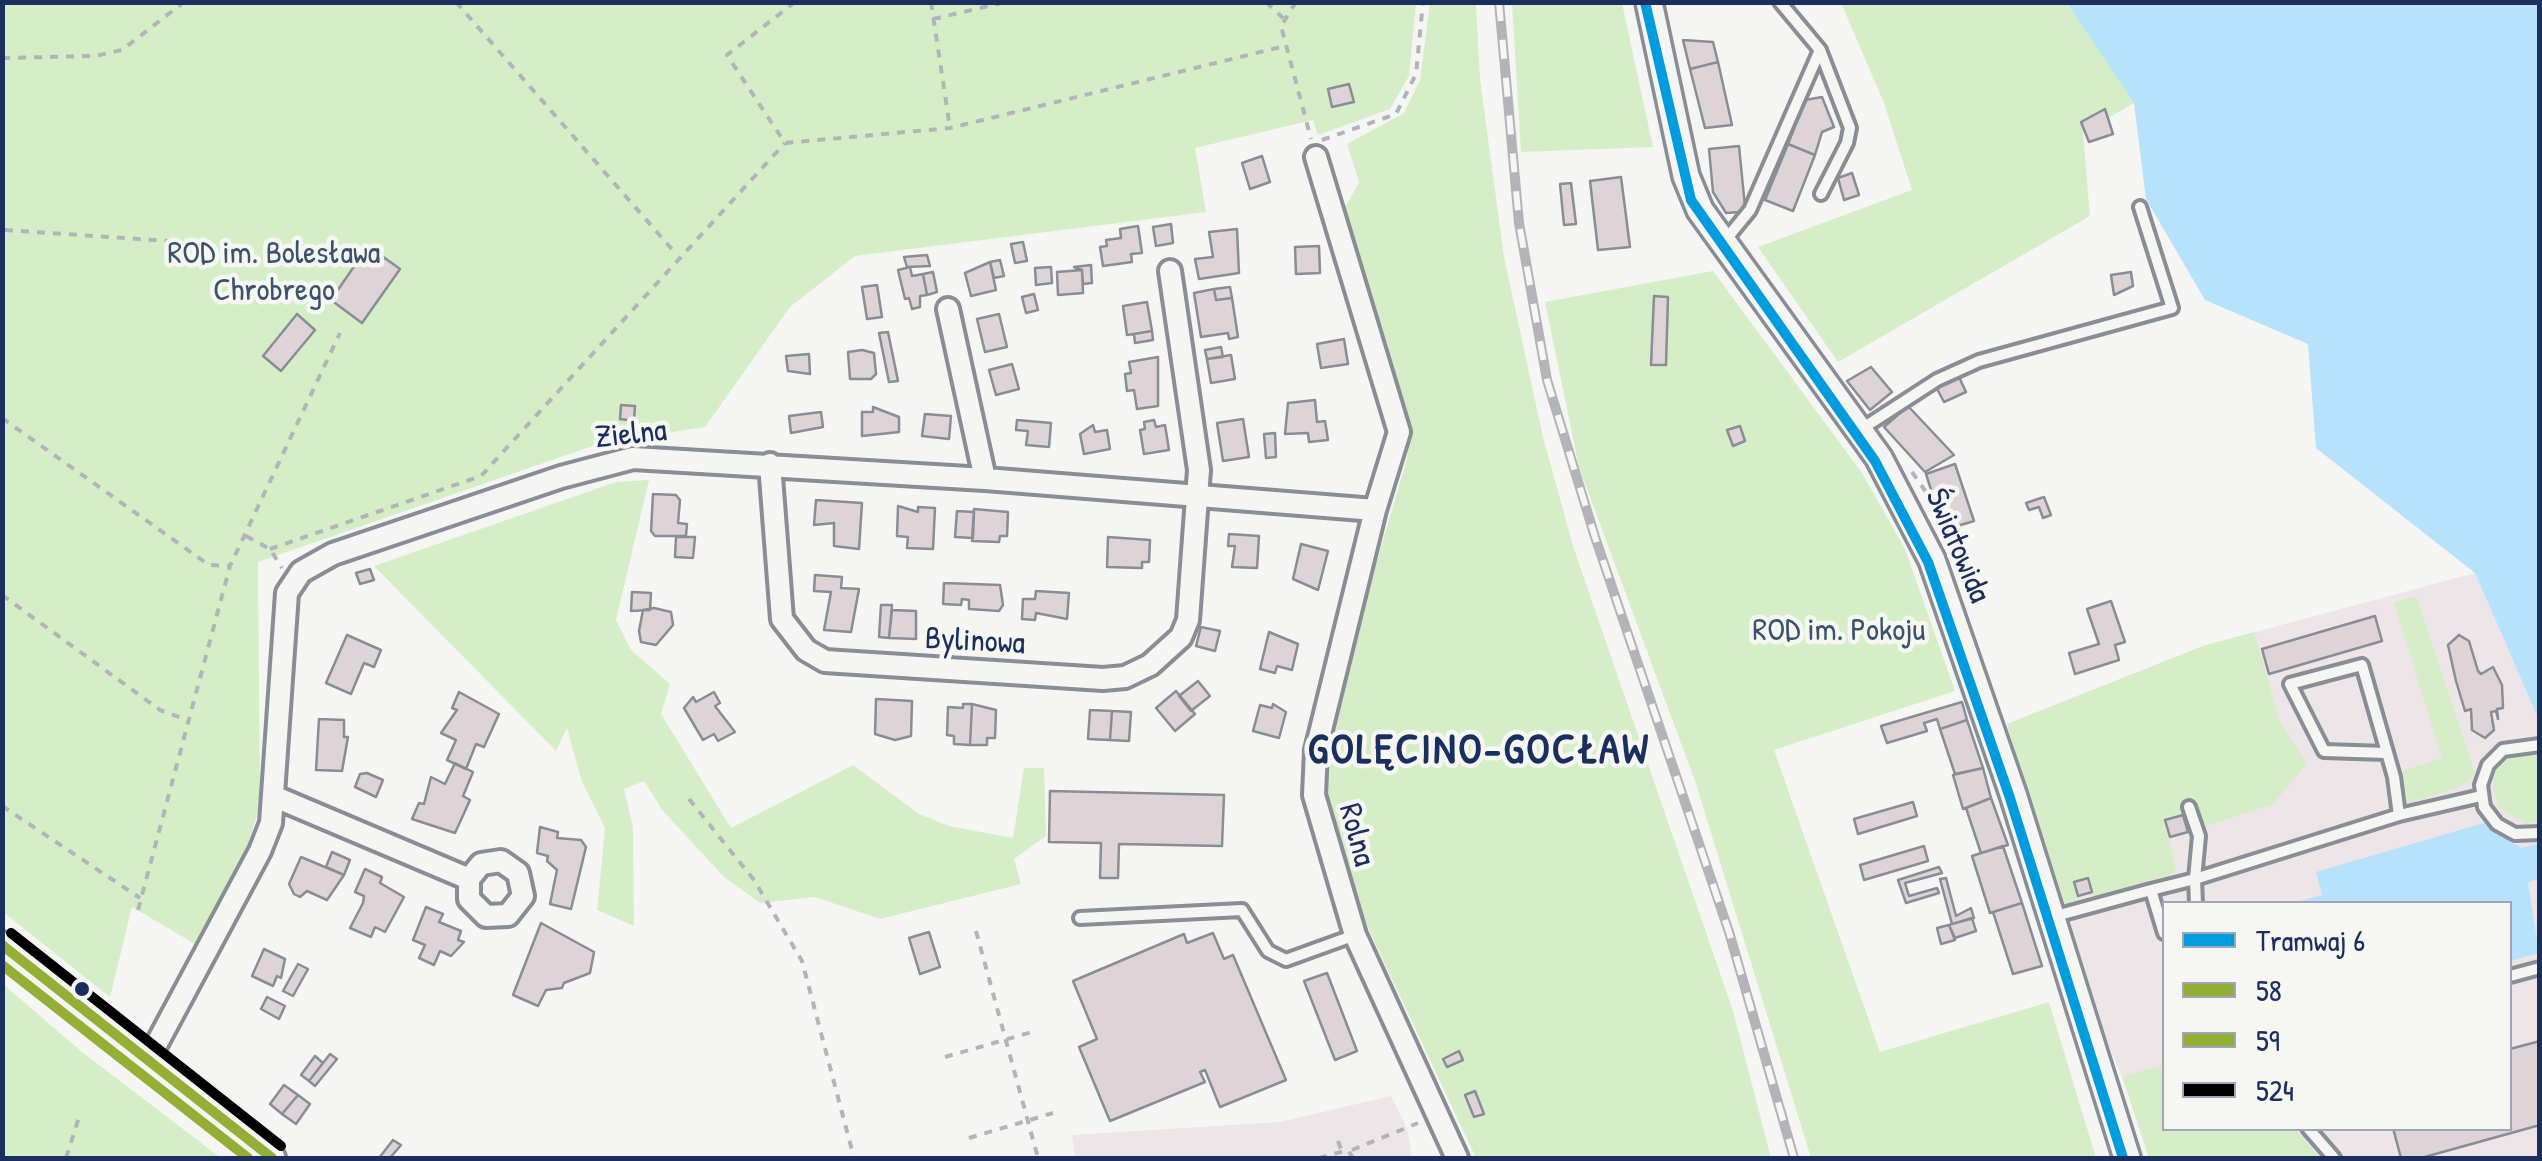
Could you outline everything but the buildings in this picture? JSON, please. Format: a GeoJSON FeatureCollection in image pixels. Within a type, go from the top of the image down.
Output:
{"type":"FeatureCollection","features":[{"type":"Feature","properties":{"kind":"street","name":"Światowida"},"geometry":{"type":"LineString","coordinates":[[1649,2],[1688,182],[1723,244],[1859,430],[1900,494],[1932,560],[2052,917],[2127,1158]]}},
{"type":"Feature","properties":{"kind":"street"},"geometry":{"type":"LineString","coordinates":[[1314,150],[1399,432],[1375,510]]}},
{"type":"Feature","properties":{"kind":"street"},"geometry":{"type":"LineString","coordinates":[[1170,271],[1199,470],[1196,495]]}},
{"type":"Feature","properties":{"kind":"street"},"geometry":{"type":"LineString","coordinates":[[948,308],[985,479]]}},
{"type":"Feature","properties":{"kind":"street","name":"Zielna"},"geometry":{"type":"LineString","coordinates":[[273,796],[282,631],[287,593],[301,572],[332,554],[603,464],[666,458],[770,464],[1375,510]]}},
{"type":"Feature","properties":{"kind":"street","name":"Bylinowa"},"geometry":{"type":"LineString","coordinates":[[770,464],[782,619],[806,650],[845,665],[1103,678],[1125,677],[1150,666],[1181,637],[1188,620],[1196,495]]}},
{"type":"Feature","properties":{"kind":"street","name":"Rolna"},"geometry":{"type":"LineString","coordinates":[[1375,510],[1313,770],[1320,827],[1355,935],[1456,1158]]}},
{"type":"Feature","properties":{"kind":"street"},"geometry":{"type":"LineString","coordinates":[[148,1060],[260,851],[273,796],[468,879]]}},
{"type":"Feature","properties":{"kind":"street"},"geometry":{"type":"LineString","coordinates":[[2,944],[272,1158]]}},
{"type":"Feature","properties":{"kind":"lane"},"geometry":{"type":"LineString","coordinates":[[1780,2],[1820,50],[1850,128],[1847,143],[1821,194]]}},
{"type":"Feature","properties":{"kind":"lane"},"geometry":{"type":"LineString","coordinates":[[1723,244],[1750,210],[1820,50]]}},
{"type":"Feature","properties":{"kind":"lane"},"geometry":{"type":"LineString","coordinates":[[1859,430],[1937,380],[1979,361],[2172,308],[2140,206]]}},
{"type":"Feature","properties":{"kind":"lane"},"geometry":{"type":"LineString","coordinates":[[2386,753],[2324,751],[2290,684],[2362,666],[2386,753],[2399,815]]}},
{"type":"Feature","properties":{"kind":"lane"},"geometry":{"type":"LineString","coordinates":[[2540,745],[2514,745],[2494,756],[2483,775],[2482,796],[2490,816],[2506,830],[2540,833]]}},
{"type":"Feature","properties":{"kind":"lane"},"geometry":{"type":"LineString","coordinates":[[2052,917],[2195,879],[2399,815],[2482,796]]}},
{"type":"Feature","properties":{"kind":"lane"},"geometry":{"type":"LineString","coordinates":[[2189,807],[2199,836],[2196,901]]}},
{"type":"Feature","properties":{"kind":"lane"},"geometry":{"type":"LineString","coordinates":[[2151,890],[2162,926]]}},
{"type":"Feature","properties":{"kind":"lane"},"geometry":{"type":"LineString","coordinates":[[1080,918],[1242,910],[1268,950],[1286,960],[1355,935]]}},
{"type":"Feature","properties":{"kind":"lane"},"geometry":{"type":"LineString","coordinates":[[2512,975],[2540,968]]}},
{"type":"Feature","properties":{"kind":"lane"},"geometry":{"type":"LineString","coordinates":[[2311,1131],[2334,1158]]}},
{"type":"Feature","properties":{"kind":"path"},"geometry":{"type":"LineString","coordinates":[[2,58],[80,57],[122,50],[156,28],[184,2]]}},
{"type":"Feature","properties":{"kind":"path"},"geometry":{"type":"LineString","coordinates":[[456,2],[678,256]]}},
{"type":"Feature","properties":{"kind":"path"},"geometry":{"type":"LineString","coordinates":[[785,144],[727,54],[796,2]]}},
{"type":"Feature","properties":{"kind":"path"},"geometry":{"type":"LineString","coordinates":[[931,2],[950,128]]}},
{"type":"Feature","properties":{"kind":"path"},"geometry":{"type":"LineString","coordinates":[[933,19],[1006,2]]}},
{"type":"Feature","properties":{"kind":"path"},"geometry":{"type":"LineString","coordinates":[[1266,2],[1283,18],[1285,46],[1306,122]]}},
{"type":"Feature","properties":{"kind":"path"},"geometry":{"type":"LineString","coordinates":[[1283,18],[1296,2]]}},
{"type":"Feature","properties":{"kind":"path"},"geometry":{"type":"LineString","coordinates":[[1314,150],[1396,114],[1416,74],[1423,2]]}},
{"type":"Feature","properties":{"kind":"path"},"geometry":{"type":"LineString","coordinates":[[270,549],[481,476],[678,256],[785,144],[950,128],[1285,46]]}},
{"type":"Feature","properties":{"kind":"path"},"geometry":{"type":"LineString","coordinates":[[2,208],[4,231],[198,242]]}},
{"type":"Feature","properties":{"kind":"path"},"geometry":{"type":"LineString","coordinates":[[138,910],[230,566],[340,333]]}},
{"type":"Feature","properties":{"kind":"path"},"geometry":{"type":"LineString","coordinates":[[2,418],[209,565],[230,566]]}},
{"type":"Feature","properties":{"kind":"path"},"geometry":{"type":"LineString","coordinates":[[246,536],[270,549],[273,557]]}},
{"type":"Feature","properties":{"kind":"path"},"geometry":{"type":"LineString","coordinates":[[2,594],[160,710],[190,720]]}},
{"type":"Feature","properties":{"kind":"path"},"geometry":{"type":"LineString","coordinates":[[690,799],[754,880],[802,961],[854,1158]]}},
{"type":"Feature","properties":{"kind":"path"},"geometry":{"type":"LineString","coordinates":[[2,806],[141,899]]}},
{"type":"Feature","properties":{"kind":"path"},"geometry":{"type":"LineString","coordinates":[[976,932],[1038,1158]]}},
{"type":"Feature","properties":{"kind":"path"},"geometry":{"type":"LineString","coordinates":[[945,1057],[1032,1032]]}},
{"type":"Feature","properties":{"kind":"path"},"geometry":{"type":"LineString","coordinates":[[969,1138],[1053,1113]]}},
{"type":"Feature","properties":{"kind":"path"},"geometry":{"type":"LineString","coordinates":[[66,1158],[80,1114]]}},
{"type":"Feature","properties":{"kind":"path"},"geometry":{"type":"LineString","coordinates":[[1319,1158],[1352,1150],[1412,1124],[1425,1124]]}},
{"type":"Feature","properties":{"kind":"path"},"geometry":{"type":"LineString","coordinates":[[1338,1141],[1342,1152]]}},
{"type":"Feature","properties":{"kind":"path"},"geometry":{"type":"LineString","coordinates":[[1352,1150],[1353,1158]]}},
{"type":"Feature","properties":{"kind":"shaded area"},"geometry":{"type":"Polygon","coordinates":[[[2475,573],[2539,720],[2539,1158],[2149,1158],[2122,1076],[2084,989],[2007,724],[2203,646],[2475,573]]]}},
{"type":"Feature","properties":{"kind":"shaded area"},"geometry":{"type":"Polygon","coordinates":[[[1391,1096],[1407,1128],[1412,1158],[1075,1158],[1072,1135],[1280,1122],[1391,1096]]]}},
{"type":"Feature","properties":{"kind":"green space","name":"ROD im. Bolesława Chrobrego"},"geometry":{"type":"Polygon","coordinates":[[[2,3],[1416,3],[1409,76],[1390,109],[1318,135],[1313,120],[1195,148],[1206,212],[855,256],[790,307],[705,427],[601,443],[258,562],[260,806],[244,856],[195,944],[132,907],[110,997],[3,912],[2,3]]]}},
{"type":"Feature","properties":{"kind":"green space"},"geometry":{"type":"Polygon","coordinates":[[[1430,3],[1476,3],[1480,79],[1504,257],[1543,437],[1573,546],[1733,1011],[1771,1158],[1476,1158],[1360,911],[1339,851],[1325,800],[1325,761],[1339,689],[1407,459],[1410,425],[1344,210],[1359,182],[1347,144],[1404,113],[1420,80],[1430,3]]]}},
{"type":"Feature","properties":{"kind":"green space"},"geometry":{"type":"Polygon","coordinates":[[[1512,3],[1622,3],[1653,147],[1521,152],[1512,3]]]}},
{"type":"Feature","properties":{"kind":"green space"},"geometry":{"type":"Polygon","coordinates":[[[1841,3],[2067,3],[2134,103],[2083,133],[2090,216],[1838,362],[1758,247],[1912,190],[1884,103],[1841,3]]]}},
{"type":"Feature","properties":{"kind":"green space","name":"ROD im. Pokoju"},"geometry":{"type":"Polygon","coordinates":[[[1713,271],[1862,473],[1905,549],[1955,691],[1774,750],[1880,1052],[2049,1002],[2096,1158],[1811,1158],[1696,784],[1579,467],[1545,302],[1713,271]]]}},
{"type":"Feature","properties":{"kind":"green space"},"geometry":{"type":"Polygon","coordinates":[[[649,480],[616,620],[631,650],[670,684],[661,714],[731,828],[853,765],[919,814],[949,826],[1013,838],[1024,768],[1044,768],[1046,836],[1014,859],[1021,884],[880,919],[815,897],[760,903],[724,877],[663,811],[644,781],[624,789],[633,827],[634,926],[597,910],[605,828],[582,782],[567,728],[556,751],[374,566],[616,482],[649,480]]]}},
{"type":"Feature","properties":{"kind":"green space"},"geometry":{"type":"Polygon","coordinates":[[[2416,596],[2476,775],[2459,787],[2408,803],[2398,773],[2442,758],[2394,603],[2416,596]]]}},
{"type":"Feature","properties":{"kind":"green space"},"geometry":{"type":"Polygon","coordinates":[[[2254,632],[2281,725],[2307,763],[2273,804],[2188,832],[2183,815],[2165,820],[2176,872],[2094,898],[2088,878],[2074,882],[2080,906],[2062,912],[2007,724],[2203,646],[2254,632]]]}},
{"type":"Feature","properties":{"kind":"green space"},"geometry":{"type":"Polygon","coordinates":[[[2525,751],[2539,755],[2539,821],[2528,824],[2499,808],[2493,788],[2493,772],[2500,763],[2525,751]]]}},
{"type":"Feature","properties":{"kind":"green space"},"geometry":{"type":"Polygon","coordinates":[[[3,984],[82,1052],[221,1158],[3,1158],[3,984]]]}},
{"type":"Feature","properties":{"kind":"green space"},"geometry":{"type":"Polygon","coordinates":[[[2162,1066],[2162,1131],[2297,1131],[2320,1158],[2149,1158],[2122,1076],[2162,1066]]]}},
{"type":"Feature","properties":{"kind":"water"},"geometry":{"type":"Polygon","coordinates":[[[2067,3],[2539,3],[2539,720],[2475,573],[2316,448],[2308,344],[2205,300],[2146,199],[2134,103],[2067,3]]]}},
{"type":"Feature","properties":{"kind":"water"},"geometry":{"type":"Polygon","coordinates":[[[2484,823],[2521,848],[2539,844],[2539,878],[2528,883],[2539,953],[2512,960],[2512,901],[2300,901],[2322,895],[2316,872],[2484,823]]]}},
{"type":"Feature","properties":{"kind":"railway"},"geometry":{"type":"LineString","coordinates":[[1499,2],[1519,223],[1547,380],[1595,537],[1729,932],[1794,1158]]}},
{"type":"Feature","properties":{"kind":"tram line","name":"6"},"geometry":{"type":"LineString","coordinates":[[1645,2],[1691,200],[1875,461],[1928,562],[2009,795],[2123,1158]]}},
{"type":"Feature","properties":{"kind":"transit line","name":"524"},"geometry":{"type":"LineString","coordinates":[[11,933],[281,1146]]}},
{"type":"Feature","properties":{"kind":"transit line","name":"58"},"geometry":{"type":"LineString","coordinates":[[2,945],[272,1158]]}},
{"type":"Feature","properties":{"kind":"transit line","name":"59"},"geometry":{"type":"LineString","coordinates":[[2,965],[248,1158]]}},
{"type":"Feature","properties":{"kind":"district","name":"GOLĘCINO-GOCŁAW"},"geometry":{"type":"Point","coordinates":[1479,752]}}]}
